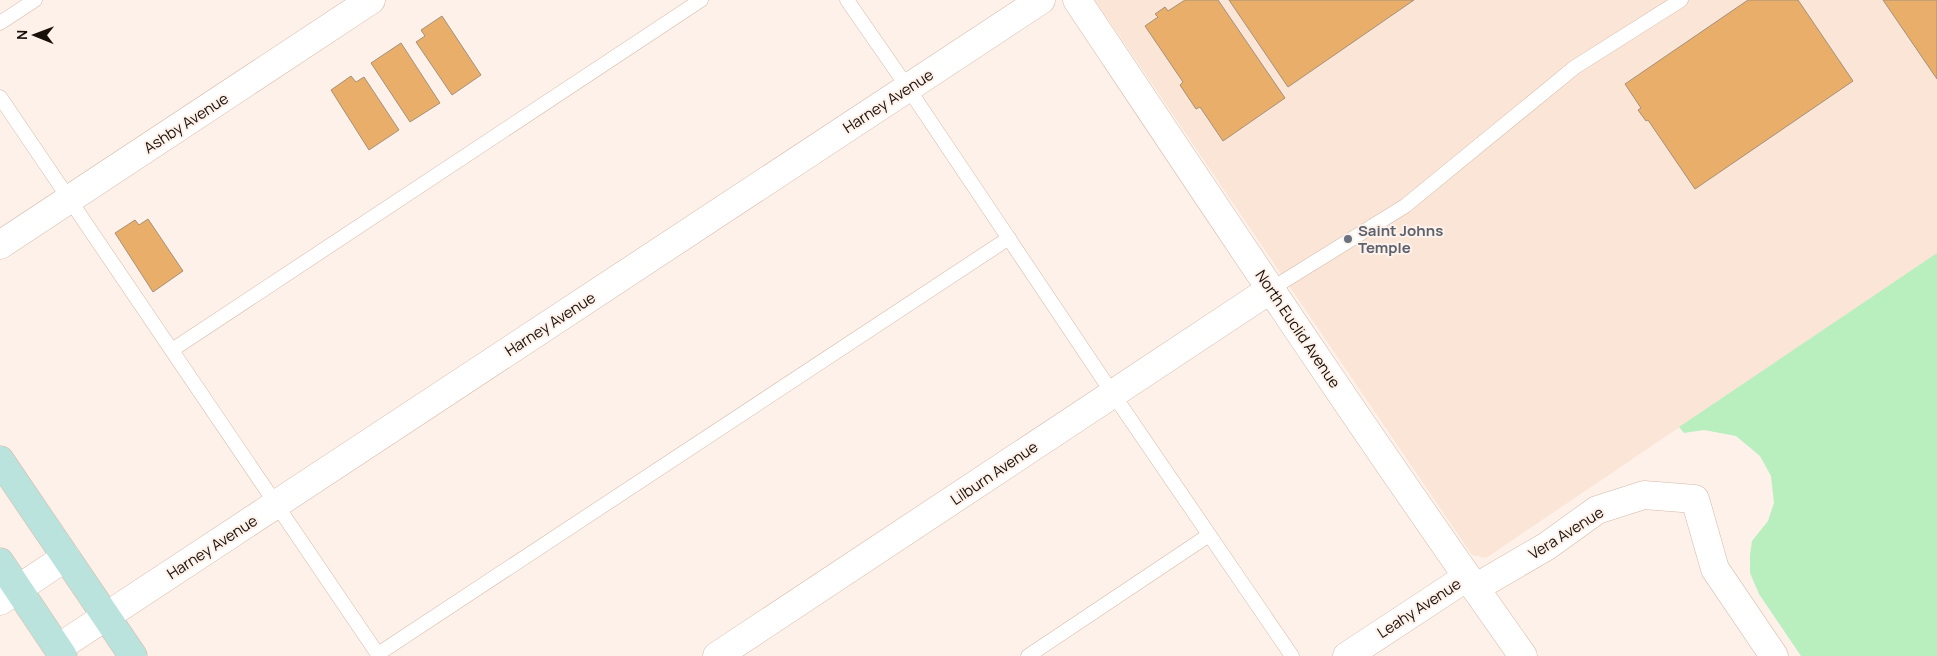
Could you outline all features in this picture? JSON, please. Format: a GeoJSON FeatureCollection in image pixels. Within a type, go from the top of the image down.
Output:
{"type":"FeatureCollection","features":[{"type":"Feature","properties":{"kind":"main road"},"geometry":{"type":"LineString","coordinates":[[0,460],[133,656]]}},
{"type":"Feature","properties":{"kind":"main road"},"geometry":{"type":"LineString","coordinates":[[0,562],[9,595],[61,652]]}},
{"type":"Feature","properties":{"kind":"street","name":"Ashby Avenue"},"geometry":{"type":"LineString","coordinates":[[0,245],[371,0]]}},
{"type":"Feature","properties":{"kind":"street","name":"Harney Avenue"},"geometry":{"type":"LineString","coordinates":[[61,652],[106,616],[1041,0]]}},
{"type":"Feature","properties":{"kind":"street","name":"North Euclid Avenue"},"geometry":{"type":"LineString","coordinates":[[1077,0],[1271,289],[1471,583],[1523,656]]}},
{"type":"Feature","properties":{"kind":"street","name":"Lilburn Avenue"},"geometry":{"type":"LineString","coordinates":[[717,656],[1271,289]]}},
{"type":"Feature","properties":{"kind":"street","name":"Vera Avenue"},"geometry":{"type":"LineString","coordinates":[[1471,583],[1547,546],[1597,510],[1644,495],[1695,499],[1715,569],[1774,656]]}},
{"type":"Feature","properties":{"kind":"street"},"geometry":{"type":"LineString","coordinates":[[9,595],[66,557]]}},
{"type":"Feature","properties":{"kind":"street","name":"Leahy Avenue"},"geometry":{"type":"LineString","coordinates":[[1347,656],[1471,583]]}},
{"type":"Feature","properties":{"kind":"lane"},"geometry":{"type":"LineString","coordinates":[[0,23],[35,0]]}},
{"type":"Feature","properties":{"kind":"lane"},"geometry":{"type":"LineString","coordinates":[[172,350],[701,0]]}},
{"type":"Feature","properties":{"kind":"lane"},"geometry":{"type":"LineString","coordinates":[[846,0],[908,88],[1113,394],[1292,656]]}},
{"type":"Feature","properties":{"kind":"lane"},"geometry":{"type":"LineString","coordinates":[[1271,289],[1405,206],[1575,67],[1681,0]]}},
{"type":"Feature","properties":{"kind":"lane"},"geometry":{"type":"LineString","coordinates":[[0,97],[68,200],[278,504],[379,655],[1009,238]]}},
{"type":"Feature","properties":{"kind":"lane"},"geometry":{"type":"LineString","coordinates":[[1028,656],[1209,535]]}},
{"type":"Feature","properties":{"kind":"shaded area"},"geometry":{"type":"Polygon","coordinates":[[[1095,0],[1937,0],[1937,253],[1486,558],[1472,555],[1095,0]]]}},
{"type":"Feature","properties":{"kind":"green space"},"geometry":{"type":"Polygon","coordinates":[[[1937,253],[1937,656],[1801,656],[1759,594],[1750,573],[1752,541],[1768,521],[1774,503],[1771,476],[1760,456],[1736,436],[1704,430],[1684,433],[1679,427],[1937,253]]]}},
{"type":"Feature","properties":{"kind":"building"},"geometry":{"type":"Polygon","coordinates":[[[1185,0],[1218,0],[1285,98],[1223,141],[1200,107],[1196,109],[1180,85],[1183,82],[1145,26],[1158,17],[1155,14],[1165,7],[1168,11],[1185,0]]]}},
{"type":"Feature","properties":{"kind":"building"},"geometry":{"type":"Polygon","coordinates":[[[1229,0],[1414,0],[1288,87],[1229,0]]]}},
{"type":"Feature","properties":{"kind":"building"},"geometry":{"type":"Polygon","coordinates":[[[1748,0],[1798,0],[1853,81],[1695,189],[1648,120],[1646,121],[1638,110],[1641,108],[1625,84],[1748,0]]]}},
{"type":"Feature","properties":{"kind":"building"},"geometry":{"type":"Polygon","coordinates":[[[1883,0],[1937,0],[1937,79],[1883,0]]]}},
{"type":"Feature","properties":{"kind":"building"},"geometry":{"type":"Polygon","coordinates":[[[442,16],[481,75],[452,95],[416,42],[425,36],[421,30],[442,16]]]}},
{"type":"Feature","properties":{"kind":"building"},"geometry":{"type":"Polygon","coordinates":[[[401,43],[440,103],[410,122],[371,63],[401,43]]]}},
{"type":"Feature","properties":{"kind":"building"},"geometry":{"type":"Polygon","coordinates":[[[351,76],[356,82],[364,77],[399,130],[369,150],[331,90],[351,76]]]}},
{"type":"Feature","properties":{"kind":"building"},"geometry":{"type":"Polygon","coordinates":[[[148,219],[183,271],[153,292],[115,233],[135,220],[139,225],[148,219]]]}},
{"type":"Feature","properties":{"kind":"place","name":"Saint Johns Temple"},"geometry":{"type":"Point","coordinates":[1348,239]}}]}
